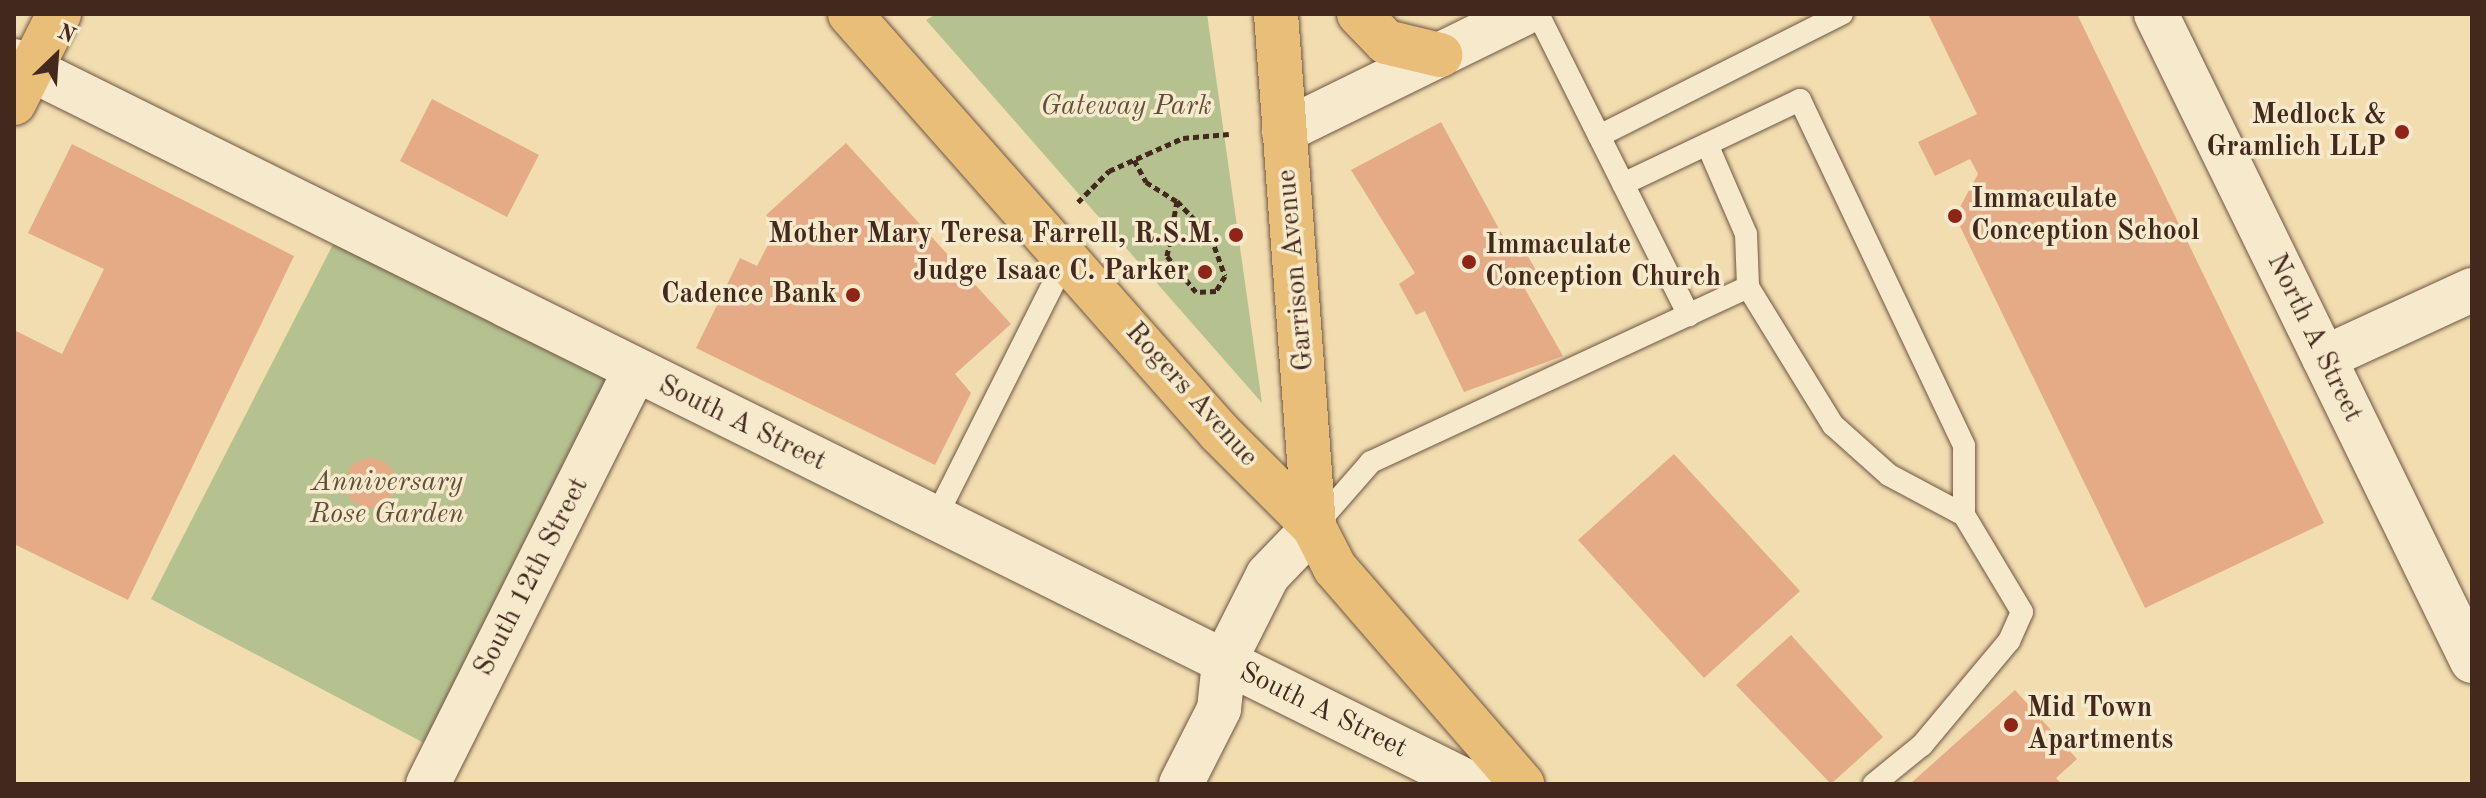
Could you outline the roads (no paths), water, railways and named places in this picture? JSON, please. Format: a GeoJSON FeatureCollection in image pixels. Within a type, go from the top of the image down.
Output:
{"type":"FeatureCollection","features":[{"type":"Feature","properties":{"kind":"main road"},"geometry":{"type":"LineString","coordinates":[[20,78],[59,14]]}},
{"type":"Feature","properties":{"kind":"main road","name":"Rogers Avenue"},"geometry":{"type":"LineString","coordinates":[[850,14],[1069,254],[1219,432],[1314,527],[1335,568],[1522,784]]}},
{"type":"Feature","properties":{"kind":"main road","name":"Garrison Avenue"},"geometry":{"type":"LineString","coordinates":[[1276,14],[1314,527]]}},
{"type":"Feature","properties":{"kind":"main road"},"geometry":{"type":"LineString","coordinates":[[1359,14],[1386,42],[1440,55]]}},
{"type":"Feature","properties":{"kind":"street"},"geometry":{"type":"LineString","coordinates":[[1284,131],[1523,14]]}},
{"type":"Feature","properties":{"kind":"street","name":"North A Street"},"geometry":{"type":"LineString","coordinates":[[2156,14],[2472,661]]}},
{"type":"Feature","properties":{"kind":"street","name":"South A Street"},"geometry":{"type":"LineString","coordinates":[[20,78],[635,371],[1472,784]]}},
{"type":"Feature","properties":{"kind":"street"},"geometry":{"type":"LineString","coordinates":[[2324,358],[2472,290]]}},
{"type":"Feature","properties":{"kind":"street","name":"South 12th Street"},"geometry":{"type":"LineString","coordinates":[[428,784],[635,371]]}},
{"type":"Feature","properties":{"kind":"street"},"geometry":{"type":"LineString","coordinates":[[1181,784],[1219,709],[1224,662],[1268,575],[1314,527]]}},
{"type":"Feature","properties":{"kind":"lane"},"geometry":{"type":"LineString","coordinates":[[1538,14],[1689,315]]}},
{"type":"Feature","properties":{"kind":"lane"},"geometry":{"type":"LineString","coordinates":[[1599,136],[1842,14]]}},
{"type":"Feature","properties":{"kind":"lane"},"geometry":{"type":"LineString","coordinates":[[1623,184],[1800,100],[1964,446],[1964,515],[2022,612],[2009,641],[1922,745],[1874,784]]}},
{"type":"Feature","properties":{"kind":"lane"},"geometry":{"type":"LineString","coordinates":[[1707,144],[1746,234],[1748,287],[1833,425],[1889,475],[1964,515]]}},
{"type":"Feature","properties":{"kind":"lane"},"geometry":{"type":"LineString","coordinates":[[935,519],[1069,254]]}},
{"type":"Feature","properties":{"kind":"lane"},"geometry":{"type":"LineString","coordinates":[[1314,527],[1371,462],[1748,287]]}},
{"type":"Feature","properties":{"kind":"place","name":"Medlock & Gramlich LLP"},"geometry":{"type":"Point","coordinates":[2402,132]}},
{"type":"Feature","properties":{"kind":"place","name":"Immaculate Conception School"},"geometry":{"type":"Point","coordinates":[1955,216]}},
{"type":"Feature","properties":{"kind":"place","name":"Mother Mary Teresa Farrell, R.S.M."},"geometry":{"type":"Point","coordinates":[1236,235]}},
{"type":"Feature","properties":{"kind":"place","name":"Immaculate Conception Church"},"geometry":{"type":"Point","coordinates":[1469,262]}},
{"type":"Feature","properties":{"kind":"place","name":"Judge Isaac C. Parker"},"geometry":{"type":"Point","coordinates":[1205,272]}},
{"type":"Feature","properties":{"kind":"place","name":"Cadence Bank"},"geometry":{"type":"Point","coordinates":[853,295]}},
{"type":"Feature","properties":{"kind":"place","name":"Mid Town Apartments"},"geometry":{"type":"Point","coordinates":[2011,725]}},
{"type":"Feature","properties":{"kind":"park label","name":"Gateway Park"},"geometry":{"type":"Point","coordinates":[1126,107]}},
{"type":"Feature","properties":{"kind":"park label","name":"Anniversary Rose Garden"},"geometry":{"type":"Point","coordinates":[387,499]}}]}
